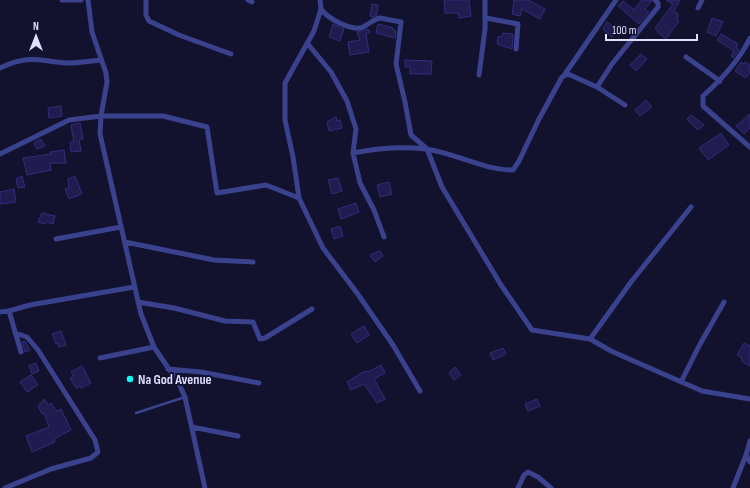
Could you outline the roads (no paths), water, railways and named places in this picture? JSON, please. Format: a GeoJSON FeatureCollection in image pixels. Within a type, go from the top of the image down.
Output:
{"type":"FeatureCollection","features":[{"type":"Feature","properties":{"kind":"street"},"geometry":{"type":"LineString","coordinates":[[62,0],[81,0]]}},
{"type":"Feature","properties":{"kind":"street"},"geometry":{"type":"LineString","coordinates":[[88,0],[92,32],[102,60],[107,82],[101,116],[100,134],[121,227],[126,242],[134,287],[143,322],[154,347],[185,397],[204,488]]}},
{"type":"Feature","properties":{"kind":"street"},"geometry":{"type":"LineString","coordinates":[[146,0],[146,14],[149,21],[179,35],[231,54]]}},
{"type":"Feature","properties":{"kind":"street"},"geometry":{"type":"LineString","coordinates":[[320,0],[321,9],[307,43],[285,83],[286,120],[299,198],[323,248],[389,338],[420,391]]}},
{"type":"Feature","properties":{"kind":"street"},"geometry":{"type":"LineString","coordinates":[[479,76],[486,18],[485,0]]}},
{"type":"Feature","properties":{"kind":"street"},"geometry":{"type":"LineString","coordinates":[[353,153],[384,147],[427,149],[504,169],[515,169],[539,119],[562,77],[616,0]]}},
{"type":"Feature","properties":{"kind":"street"},"geometry":{"type":"LineString","coordinates":[[597,87],[612,64],[658,6],[658,3],[655,0]]}},
{"type":"Feature","properties":{"kind":"street"},"geometry":{"type":"LineString","coordinates":[[698,8],[702,0]]}},
{"type":"Feature","properties":{"kind":"street"},"geometry":{"type":"LineString","coordinates":[[321,9],[326,16],[355,27],[363,27],[380,18],[401,22],[396,64],[411,136],[427,149],[442,187],[501,285],[532,330],[590,339],[702,391],[750,399]]}},
{"type":"Feature","properties":{"kind":"street"},"geometry":{"type":"LineString","coordinates":[[486,18],[502,19],[518,24],[516,49]]}},
{"type":"Feature","properties":{"kind":"street"},"geometry":{"type":"LineString","coordinates":[[750,38],[742,53],[720,81],[703,96],[703,106],[750,148]]}},
{"type":"Feature","properties":{"kind":"street"},"geometry":{"type":"LineString","coordinates":[[307,43],[331,72],[346,101],[356,129],[353,153],[360,183],[374,210],[384,237]]}},
{"type":"Feature","properties":{"kind":"street"},"geometry":{"type":"LineString","coordinates":[[686,57],[720,81]]}},
{"type":"Feature","properties":{"kind":"street"},"geometry":{"type":"LineString","coordinates":[[0,68],[16,60],[25,59],[68,63],[102,60]]}},
{"type":"Feature","properties":{"kind":"street"},"geometry":{"type":"LineString","coordinates":[[565,74],[597,87],[625,105]]}},
{"type":"Feature","properties":{"kind":"street"},"geometry":{"type":"LineString","coordinates":[[0,154],[69,120],[101,116],[163,116],[208,127],[217,193],[266,185],[299,198]]}},
{"type":"Feature","properties":{"kind":"street"},"geometry":{"type":"LineString","coordinates":[[590,339],[631,282],[691,208]]}},
{"type":"Feature","properties":{"kind":"street"},"geometry":{"type":"LineString","coordinates":[[56,239],[121,227]]}},
{"type":"Feature","properties":{"kind":"street"},"geometry":{"type":"LineString","coordinates":[[126,242],[214,260],[253,262]]}},
{"type":"Feature","properties":{"kind":"street"},"geometry":{"type":"LineString","coordinates":[[0,312],[134,287]]}},
{"type":"Feature","properties":{"kind":"street"},"geometry":{"type":"LineString","coordinates":[[138,302],[174,308],[225,321],[253,322],[260,339],[276,332],[312,309]]}},
{"type":"Feature","properties":{"kind":"street"},"geometry":{"type":"LineString","coordinates":[[681,382],[724,302]]}},
{"type":"Feature","properties":{"kind":"street"},"geometry":{"type":"LineString","coordinates":[[9,311],[21,352]]}},
{"type":"Feature","properties":{"kind":"street"},"geometry":{"type":"LineString","coordinates":[[5,488],[51,469],[91,458],[98,452],[95,440],[67,394],[32,342],[15,333]]}},
{"type":"Feature","properties":{"kind":"street"},"geometry":{"type":"LineString","coordinates":[[100,358],[154,347]]}},
{"type":"Feature","properties":{"kind":"street"},"geometry":{"type":"LineString","coordinates":[[168,369],[201,372],[259,383]]}},
{"type":"Feature","properties":{"kind":"street"},"geometry":{"type":"LineString","coordinates":[[192,427],[238,436]]}},
{"type":"Feature","properties":{"kind":"street"},"geometry":{"type":"LineString","coordinates":[[733,488],[750,441]]}},
{"type":"Feature","properties":{"kind":"street"},"geometry":{"type":"LineString","coordinates":[[746,455],[750,462]]}},
{"type":"Feature","properties":{"kind":"street"},"geometry":{"type":"LineString","coordinates":[[518,488],[524,475],[528,472],[538,477],[551,488]]}},
{"type":"Feature","properties":{"kind":"lane"},"geometry":{"type":"LineString","coordinates":[[136,413],[185,397]]}},
{"type":"Feature","properties":{"kind":"place","name":"Na God Avenue"},"geometry":{"type":"Point","coordinates":[130,379]}}]}
